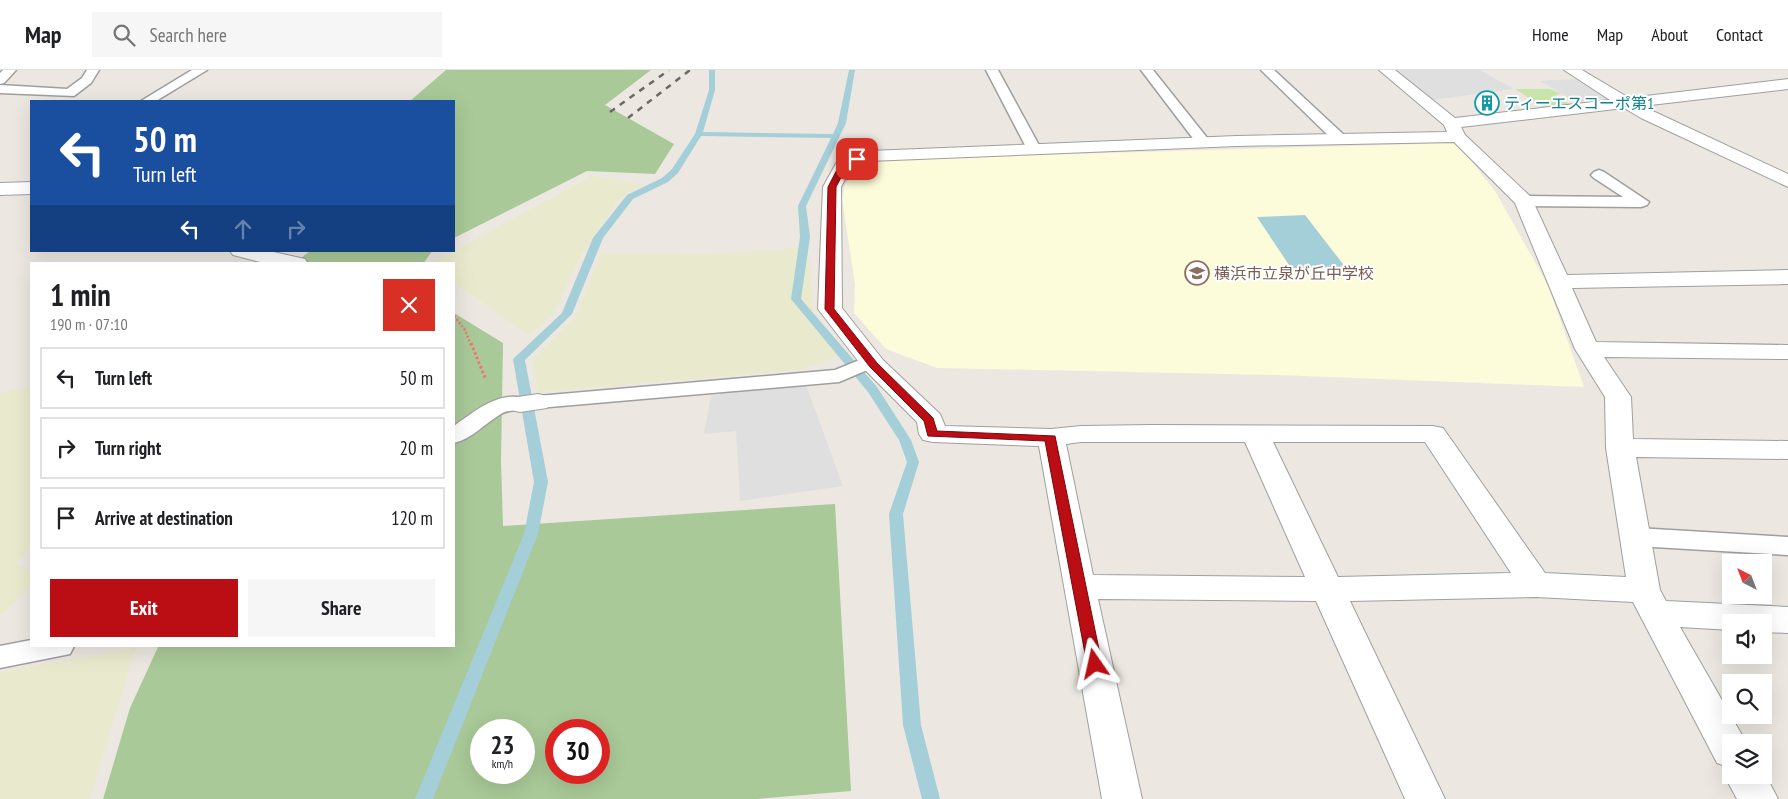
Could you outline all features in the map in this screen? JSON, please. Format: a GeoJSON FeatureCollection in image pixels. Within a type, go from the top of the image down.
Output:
{"type":"FeatureCollection","features":[{"type":"Feature","properties":{"kind":"street"},"geometry":{"type":"LineString","coordinates":[[1386,70],[1455,130],[1524,201],[1587,349],[1618,397],[1620,448],[1650,602],[1722,734]]}},
{"type":"Feature","properties":{"kind":"street"},"geometry":{"type":"LineString","coordinates":[[1571,70],[1647,115],[1788,181]]}},
{"type":"Feature","properties":{"kind":"street"},"geometry":{"type":"LineString","coordinates":[[1536,585],[1433,434],[1081,434],[1050,438],[932,434],[930,420],[874,365],[830,309],[832,187],[845,162],[869,156],[1339,138],[1455,130],[1627,102],[1788,84]]}},
{"type":"Feature","properties":{"kind":"street"},"geometry":{"type":"LineString","coordinates":[[0,189],[29,187]]}},
{"type":"Feature","properties":{"kind":"street"},"geometry":{"type":"LineString","coordinates":[[244,252],[288,262]]}},
{"type":"Feature","properties":{"kind":"street"},"geometry":{"type":"LineString","coordinates":[[1558,282],[1788,277]]}},
{"type":"Feature","properties":{"kind":"street"},"geometry":{"type":"LineString","coordinates":[[1587,349],[1788,352]]}},
{"type":"Feature","properties":{"kind":"street"},"geometry":{"type":"LineString","coordinates":[[1255,433],[1425,799]]}},
{"type":"Feature","properties":{"kind":"street"},"geometry":{"type":"LineString","coordinates":[[1050,438],[1122,799]]}},
{"type":"Feature","properties":{"kind":"street"},"geometry":{"type":"LineString","coordinates":[[1620,448],[1788,450]]}},
{"type":"Feature","properties":{"kind":"street"},"geometry":{"type":"LineString","coordinates":[[1079,587],[1328,589],[1536,585],[1788,620]]}},
{"type":"Feature","properties":{"kind":"street"},"geometry":{"type":"LineString","coordinates":[[1749,784],[1758,799]]}},
{"type":"Feature","properties":{"kind":"lane"},"geometry":{"type":"LineString","coordinates":[[0,80],[10,70]]}},
{"type":"Feature","properties":{"kind":"lane"},"geometry":{"type":"LineString","coordinates":[[0,89],[70,93],[87,80],[93,70]]}},
{"type":"Feature","properties":{"kind":"lane"},"geometry":{"type":"LineString","coordinates":[[149,100],[201,70]]}},
{"type":"Feature","properties":{"kind":"lane"},"geometry":{"type":"LineString","coordinates":[[992,70],[1034,149]]}},
{"type":"Feature","properties":{"kind":"lane"},"geometry":{"type":"LineString","coordinates":[[1147,70],[1203,142]]}},
{"type":"Feature","properties":{"kind":"lane"},"geometry":{"type":"LineString","coordinates":[[1268,70],[1339,138]]}},
{"type":"Feature","properties":{"kind":"lane"},"geometry":{"type":"LineString","coordinates":[[1524,201],[1641,202],[1599,175]]}},
{"type":"Feature","properties":{"kind":"lane"},"geometry":{"type":"LineString","coordinates":[[455,436],[518,404],[839,376],[872,361]]}},
{"type":"Feature","properties":{"kind":"lane"},"geometry":{"type":"LineString","coordinates":[[1637,537],[1788,546]]}},
{"type":"Feature","properties":{"kind":"lane"},"geometry":{"type":"LineString","coordinates":[[0,657],[55,647]]}},
{"type":"Feature","properties":{"kind":"path"},"geometry":{"type":"LineString","coordinates":[[455,317],[518,404]]}},
{"type":"Feature","properties":{"kind":"shaded area"},"geometry":{"type":"Polygon","coordinates":[[[1394,70],[1480,70],[1514,89],[1431,100],[1394,70]]]}},
{"type":"Feature","properties":{"kind":"shaded area"},"geometry":{"type":"Polygon","coordinates":[[[1579,79],[1612,99],[1577,103],[1540,81],[1579,79]]]}},
{"type":"Feature","properties":{"kind":"shaded area","name":"横浜市立泉が丘中学校"},"geometry":{"type":"Polygon","coordinates":[[[1457,143],[1495,191],[1548,286],[1584,387],[1278,375],[937,368],[886,349],[854,313],[855,284],[842,199],[845,184],[862,164],[887,159],[1457,143]]]}},
{"type":"Feature","properties":{"kind":"shaded area"},"geometry":{"type":"Polygon","coordinates":[[[592,176],[643,184],[620,198],[582,254],[553,315],[529,335],[455,284],[455,262],[433,262],[451,252],[455,252],[455,250],[592,176]]]}},
{"type":"Feature","properties":{"kind":"shaded area"},"geometry":{"type":"Polygon","coordinates":[[[808,247],[814,321],[844,354],[804,369],[538,392],[532,361],[576,316],[601,253],[710,254],[808,247]]]}},
{"type":"Feature","properties":{"kind":"shaded area"},"geometry":{"type":"Polygon","coordinates":[[[806,385],[843,486],[740,501],[736,431],[704,434],[711,396],[727,392],[806,385]]]}},
{"type":"Feature","properties":{"kind":"shaded area"},"geometry":{"type":"Polygon","coordinates":[[[30,387],[30,548],[16,564],[30,571],[30,587],[0,616],[0,392],[30,387]]]}},
{"type":"Feature","properties":{"kind":"shaded area"},"geometry":{"type":"Polygon","coordinates":[[[136,648],[90,799],[0,799],[0,672],[136,648]]]}},
{"type":"Feature","properties":{"kind":"green space"},"geometry":{"type":"Polygon","coordinates":[[[446,70],[651,70],[605,105],[674,144],[655,174],[587,171],[455,237],[455,100],[411,100],[446,70]]]}},
{"type":"Feature","properties":{"kind":"green space"},"geometry":{"type":"Polygon","coordinates":[[[1515,89],[1550,89],[1561,94],[1555,95],[1570,104],[1543,107],[1515,89]]]}},
{"type":"Feature","properties":{"kind":"green space"},"geometry":{"type":"Polygon","coordinates":[[[309,252],[431,252],[424,262],[296,262],[309,252]]]}},
{"type":"Feature","properties":{"kind":"green space"},"geometry":{"type":"Polygon","coordinates":[[[455,314],[503,343],[501,461],[503,526],[835,504],[851,791],[757,799],[103,799],[130,708],[158,647],[455,647],[455,314]]]}},
{"type":"Feature","properties":{"kind":"water"},"geometry":{"type":"Polygon","coordinates":[[[1305,215],[1346,268],[1291,268],[1257,217],[1305,215]]]}},
{"type":"Feature","properties":{"kind":"waterway"},"geometry":{"type":"LineString","coordinates":[[699,134],[712,90],[712,70]]}},
{"type":"Feature","properties":{"kind":"waterway"},"geometry":{"type":"LineString","coordinates":[[836,136],[842,123],[852,70]]}},
{"type":"Feature","properties":{"kind":"waterway"},"geometry":{"type":"LineString","coordinates":[[424,799],[531,534],[541,482],[519,359],[567,314],[598,238],[630,197],[665,180],[675,171],[699,134]]}},
{"type":"Feature","properties":{"kind":"waterway"},"geometry":{"type":"LineString","coordinates":[[699,134],[836,136]]}},
{"type":"Feature","properties":{"kind":"waterway"},"geometry":{"type":"LineString","coordinates":[[836,136],[802,206],[805,237],[796,299],[873,390],[905,440],[913,462],[896,514],[912,725],[931,799]]}},
{"type":"Feature","properties":{"kind":"railway"},"geometry":{"type":"LineString","coordinates":[[610,112],[669,70]]}},
{"type":"Feature","properties":{"kind":"railway"},"geometry":{"type":"LineString","coordinates":[[628,118],[690,70]]}},
{"type":"Feature","properties":{"kind":"place","name":"ティーエスコーポ第1"},"geometry":{"type":"Point","coordinates":[1487,103]}},
{"type":"Feature","properties":{"kind":"place","name":"横浜市立泉が丘中学校"},"geometry":{"type":"Point","coordinates":[1197,273]}},
{"type":"Feature","properties":{"kind":"route"},"geometry":{"type":"LineString","coordinates":[[857,159],[845,162],[832,187],[830,309],[874,365],[930,420],[932,434],[1050,438],[1095,664]]}}]}
